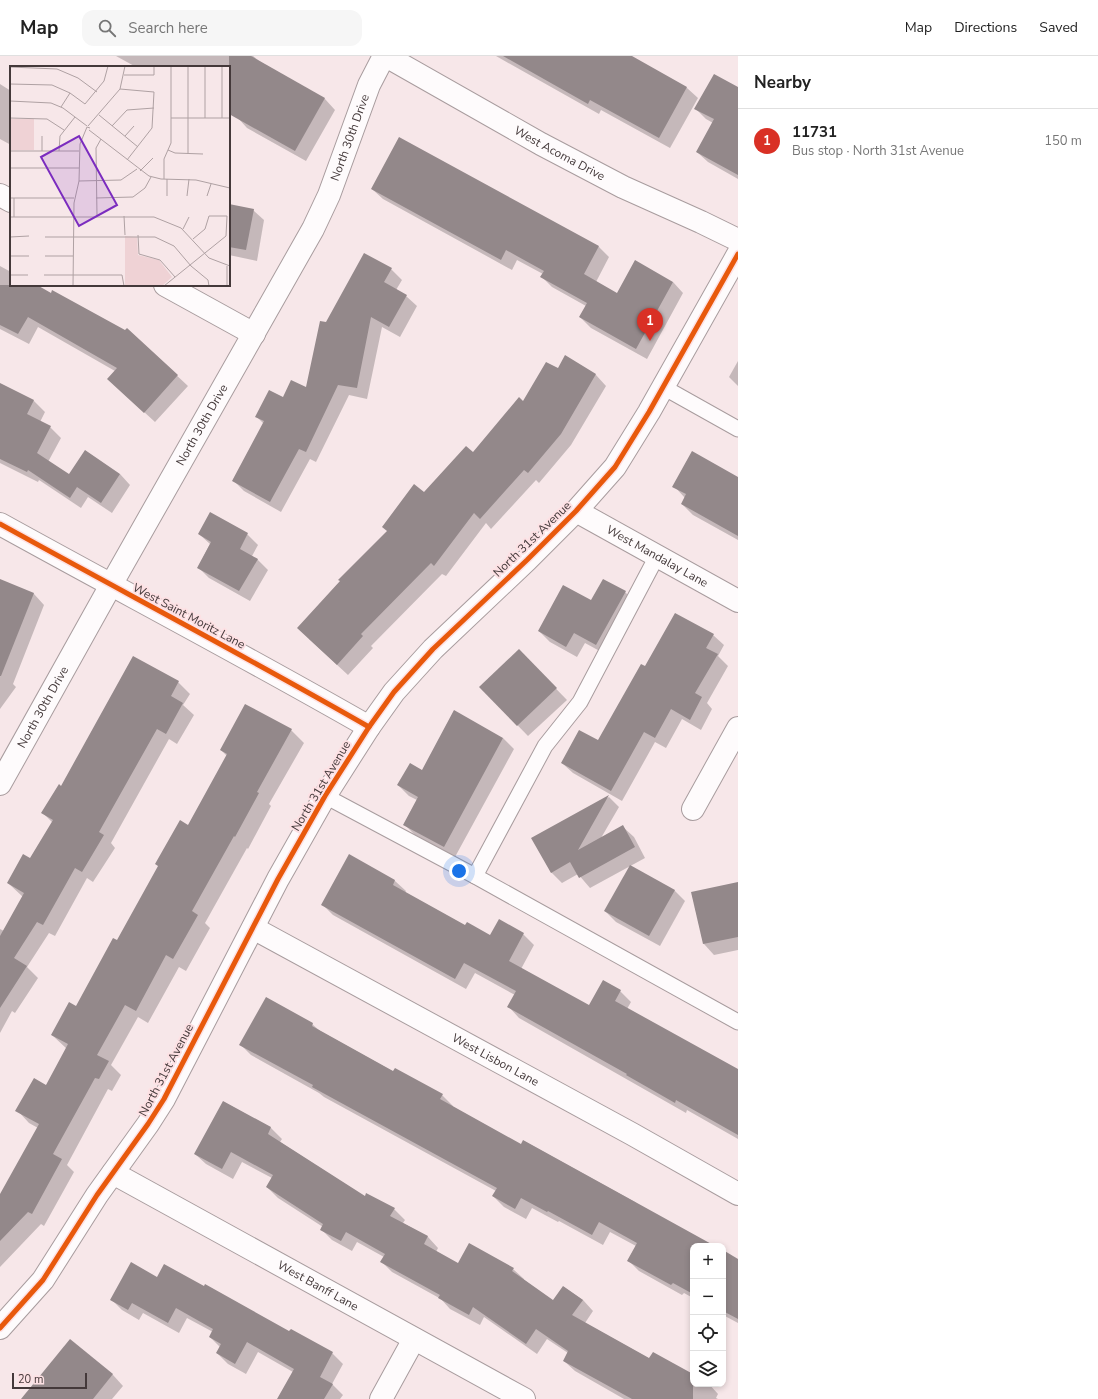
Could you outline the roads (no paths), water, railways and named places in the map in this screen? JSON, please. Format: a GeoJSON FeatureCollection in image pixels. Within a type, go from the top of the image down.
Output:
{"type":"FeatureCollection","features":[{"type":"Feature","properties":{"kind":"street","name":"West Acoma Drive"},"geometry":{"type":"LineString","coordinates":[[385,56],[542,144],[624,187],[738,240]]}},
{"type":"Feature","properties":{"kind":"street","name":"North 30th Drive"},"geometry":{"type":"LineString","coordinates":[[0,784],[110,585],[313,229],[329,195],[368,85],[385,56]]}},
{"type":"Feature","properties":{"kind":"street"},"geometry":{"type":"LineString","coordinates":[[0,196],[10,201]]}},
{"type":"Feature","properties":{"kind":"street","name":"North 31st Avenue"},"geometry":{"type":"LineString","coordinates":[[0,1328],[43,1280],[97,1195],[164,1099],[278,879],[325,796],[369,727],[394,692],[433,649],[527,560],[576,511],[615,467],[663,387],[738,254]]}},
{"type":"Feature","properties":{"kind":"street"},"geometry":{"type":"LineString","coordinates":[[167,286],[254,334]]}},
{"type":"Feature","properties":{"kind":"street","name":"West Mandalay Lane"},"geometry":{"type":"LineString","coordinates":[[576,511],[738,601]]}},
{"type":"Feature","properties":{"kind":"street","name":"West Saint Moritz Lane"},"geometry":{"type":"LineString","coordinates":[[0,524],[236,652],[369,727]]}},
{"type":"Feature","properties":{"kind":"street"},"geometry":{"type":"LineString","coordinates":[[693,810],[738,728]]}},
{"type":"Feature","properties":{"kind":"street","name":"West Lisbon Lane"},"geometry":{"type":"LineString","coordinates":[[253,928],[632,1134],[738,1194]]}},
{"type":"Feature","properties":{"kind":"street","name":"West Banff Lane"},"geometry":{"type":"LineString","coordinates":[[113,1173],[524,1399]]}},
{"type":"Feature","properties":{"kind":"street"},"geometry":{"type":"LineString","coordinates":[[382,1399],[414,1339]]}},
{"type":"Feature","properties":{"kind":"lane"},"geometry":{"type":"LineString","coordinates":[[663,387],[738,429]]}},
{"type":"Feature","properties":{"kind":"lane"},"geometry":{"type":"LineString","coordinates":[[474,876],[545,746],[580,702],[658,556]]}},
{"type":"Feature","properties":{"kind":"lane"},"geometry":{"type":"LineString","coordinates":[[325,796],[474,876],[738,1022]]}},
{"type":"Feature","properties":{"kind":"place","name":"11731"},"geometry":{"type":"Point","coordinates":[650,341]}}]}
